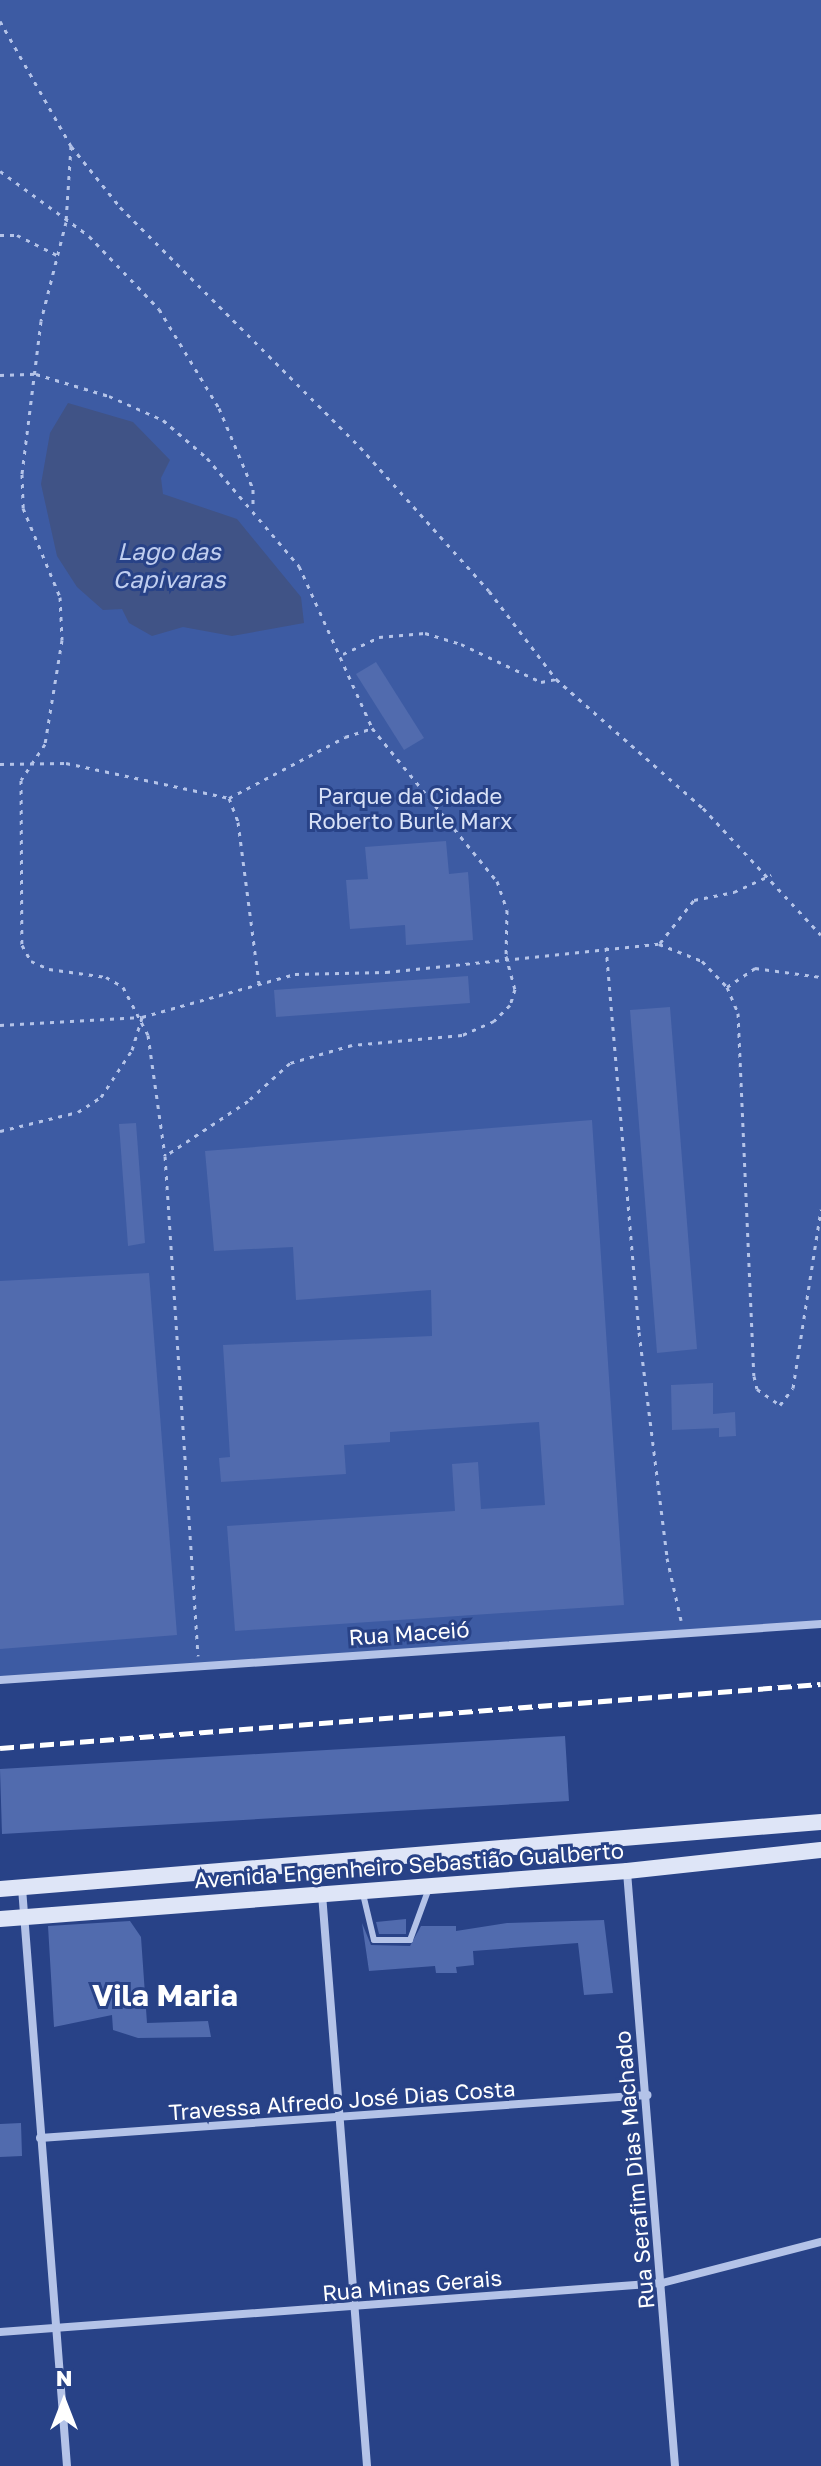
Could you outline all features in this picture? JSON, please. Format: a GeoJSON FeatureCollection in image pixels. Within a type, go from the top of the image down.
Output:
{"type":"FeatureCollection","features":[{"type":"Feature","properties":{"kind":"main road","name":"Avenida Engenheiro Sebastião Gualberto"},"geometry":{"type":"LineString","coordinates":[[0,1889],[821,1822]]}},
{"type":"Feature","properties":{"kind":"main road","name":"Avenida Engenheiro Sebastião Gualberto"},"geometry":{"type":"LineString","coordinates":[[0,1919],[627,1871],[821,1850]]}},
{"type":"Feature","properties":{"kind":"street","name":"Rua Maceió"},"geometry":{"type":"LineString","coordinates":[[0,1680],[821,1624]]}},
{"type":"Feature","properties":{"kind":"street","name":"Rua Serafim Dias Machado"},"geometry":{"type":"LineString","coordinates":[[627,1871],[675,2466]]}},
{"type":"Feature","properties":{"kind":"street"},"geometry":{"type":"LineString","coordinates":[[22,1888],[67,2466]]}},
{"type":"Feature","properties":{"kind":"street"},"geometry":{"type":"LineString","coordinates":[[322,1894],[343,2120],[367,2466]]}},
{"type":"Feature","properties":{"kind":"street","name":"Travessa Alfredo José Dias Costa"},"geometry":{"type":"LineString","coordinates":[[40,2138],[343,2120],[647,2095]]}},
{"type":"Feature","properties":{"kind":"street","name":"Rua Minas Gerais"},"geometry":{"type":"LineString","coordinates":[[0,2332],[662,2283],[821,2242]]}},
{"type":"Feature","properties":{"kind":"lane"},"geometry":{"type":"LineString","coordinates":[[362,1890],[374,1940],[410,1940],[430,1885]]}},
{"type":"Feature","properties":{"kind":"path"},"geometry":{"type":"LineString","coordinates":[[0,21],[71,146],[120,207],[360,447],[489,591],[556,679],[703,808],[771,875],[821,935]]}},
{"type":"Feature","properties":{"kind":"path"},"geometry":{"type":"LineString","coordinates":[[71,146],[66,222],[41,321],[22,474],[23,508],[60,597],[62,640],[45,744],[21,780],[22,945],[31,961],[49,969],[106,977],[123,987],[142,1017],[165,1156],[198,1665]]}},
{"type":"Feature","properties":{"kind":"path"},"geometry":{"type":"LineString","coordinates":[[0,171],[89,236],[159,309],[190,354],[253,489],[253,508]]}},
{"type":"Feature","properties":{"kind":"path"},"geometry":{"type":"LineString","coordinates":[[0,235],[17,235],[59,256]]}},
{"type":"Feature","properties":{"kind":"path"},"geometry":{"type":"LineString","coordinates":[[0,375],[36,374],[109,396],[163,420],[253,508],[299,566],[343,654],[372,728],[497,881],[507,910],[506,956],[515,989],[510,1005],[479,1030],[319,1052],[290,1063],[248,1101],[165,1156]]}},
{"type":"Feature","properties":{"kind":"path"},"geometry":{"type":"LineString","coordinates":[[343,654],[379,637],[425,633],[461,644],[541,682],[556,679]]}},
{"type":"Feature","properties":{"kind":"path"},"geometry":{"type":"LineString","coordinates":[[0,764],[34,761],[66,763],[229,798],[372,728]]}},
{"type":"Feature","properties":{"kind":"path"},"geometry":{"type":"LineString","coordinates":[[229,798],[238,822],[259,983]]}},
{"type":"Feature","properties":{"kind":"path"},"geometry":{"type":"LineString","coordinates":[[659,944],[694,900],[734,892],[771,875]]}},
{"type":"Feature","properties":{"kind":"path"},"geometry":{"type":"LineString","coordinates":[[0,1025],[142,1017],[295,974],[386,972],[506,956],[561,955],[606,947],[659,944],[702,961],[727,987],[743,1042],[754,1376],[757,1389],[780,1405],[793,1388],[821,1209]]}},
{"type":"Feature","properties":{"kind":"path"},"geometry":{"type":"LineString","coordinates":[[606,947],[639,1332],[667,1558],[684,1632]]}},
{"type":"Feature","properties":{"kind":"path"},"geometry":{"type":"LineString","coordinates":[[727,987],[755,968],[821,977]]}},
{"type":"Feature","properties":{"kind":"path"},"geometry":{"type":"LineString","coordinates":[[0,1131],[78,1112],[101,1097],[132,1050],[142,1017]]}},
{"type":"Feature","properties":{"kind":"green space","name":"Parque da Cidade Roberto Burle Marx"},"geometry":{"type":"Polygon","coordinates":[[[0,0],[821,0],[821,1621],[0,1680],[0,0]]]}},
{"type":"Feature","properties":{"kind":"water","name":"Lago das Capivaras"},"geometry":{"type":"Polygon","coordinates":[[[68,403],[133,422],[170,460],[161,478],[163,494],[237,519],[301,597],[304,623],[232,636],[183,627],[152,636],[129,623],[122,609],[103,610],[77,587],[57,556],[41,484],[50,433],[68,403]]]}},
{"type":"Feature","properties":{"kind":"building"},"geometry":{"type":"Polygon","coordinates":[[[376,662],[424,738],[404,750],[356,674],[376,662]]]}},
{"type":"Feature","properties":{"kind":"building"},"geometry":{"type":"Polygon","coordinates":[[[446,841],[449,874],[468,872],[473,940],[406,945],[405,925],[350,929],[346,880],[368,879],[365,847],[446,841]]]}},
{"type":"Feature","properties":{"kind":"building"},"geometry":{"type":"Polygon","coordinates":[[[468,976],[470,1003],[276,1017],[274,990],[468,976]]]}},
{"type":"Feature","properties":{"kind":"building"},"geometry":{"type":"Polygon","coordinates":[[[670,1007],[697,1349],[657,1353],[630,1010],[670,1007]]]}},
{"type":"Feature","properties":{"kind":"building"},"geometry":{"type":"Polygon","coordinates":[[[592,1120],[624,1605],[235,1631],[227,1526],[455,1511],[452,1464],[478,1462],[481,1509],[545,1505],[539,1422],[390,1432],[390,1442],[344,1445],[346,1474],[221,1482],[219,1458],[230,1457],[223,1345],[432,1336],[431,1290],[296,1300],[293,1247],[214,1251],[205,1151],[592,1120]]]}},
{"type":"Feature","properties":{"kind":"building"},"geometry":{"type":"Polygon","coordinates":[[[136,1123],[145,1243],[128,1246],[119,1124],[136,1123]]]}},
{"type":"Feature","properties":{"kind":"building"},"geometry":{"type":"Polygon","coordinates":[[[149,1273],[177,1635],[0,1649],[0,1281],[149,1273]]]}},
{"type":"Feature","properties":{"kind":"building"},"geometry":{"type":"Polygon","coordinates":[[[713,1383],[713,1414],[735,1412],[736,1436],[719,1437],[719,1428],[672,1430],[671,1385],[713,1383]]]}},
{"type":"Feature","properties":{"kind":"building"},"geometry":{"type":"Polygon","coordinates":[[[565,1736],[569,1801],[2,1834],[0,1769],[565,1736]]]}},
{"type":"Feature","properties":{"kind":"building"},"geometry":{"type":"Polygon","coordinates":[[[406,1919],[406,1934],[379,1934],[376,1922],[406,1919]]]}},
{"type":"Feature","properties":{"kind":"building"},"geometry":{"type":"Polygon","coordinates":[[[604,1920],[613,1993],[584,1995],[578,1943],[473,1951],[474,1965],[456,1967],[457,1973],[436,1973],[435,1966],[369,1971],[362,1923],[371,1945],[410,1946],[421,1926],[456,1926],[456,1931],[507,1923],[604,1920]]]}},
{"type":"Feature","properties":{"kind":"building"},"geometry":{"type":"Polygon","coordinates":[[[130,1921],[141,1937],[147,2023],[208,2021],[211,2037],[138,2038],[113,2030],[112,2015],[54,2027],[48,1926],[130,1921]]]}},
{"type":"Feature","properties":{"kind":"building"},"geometry":{"type":"Polygon","coordinates":[[[21,2123],[22,2156],[0,2157],[0,2124],[21,2123]]]}},
{"type":"Feature","properties":{"kind":"railway"},"geometry":{"type":"LineString","coordinates":[[0,1748],[821,1684]]}},
{"type":"Feature","properties":{"kind":"district","name":"Vila Maria"},"geometry":{"type":"Point","coordinates":[165,1995]}}]}
